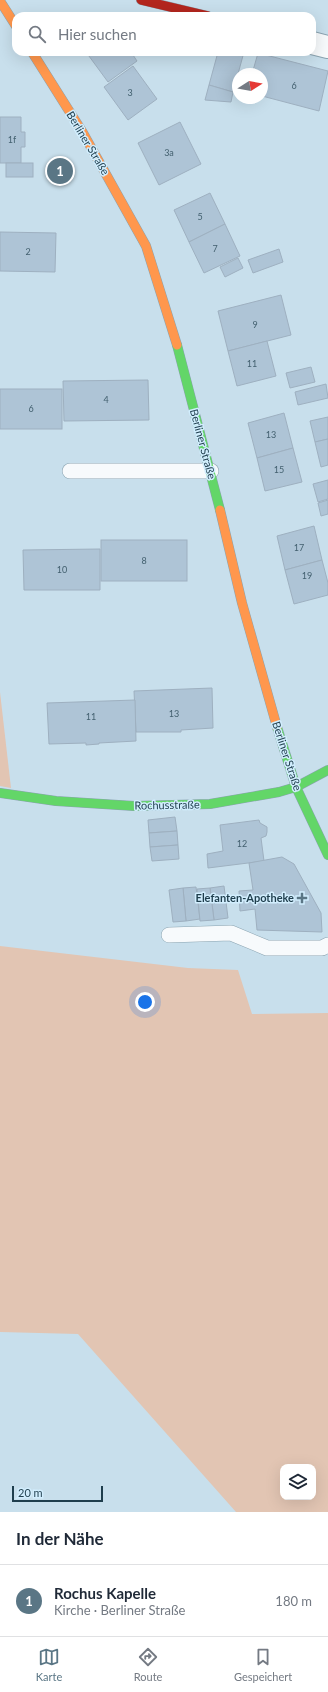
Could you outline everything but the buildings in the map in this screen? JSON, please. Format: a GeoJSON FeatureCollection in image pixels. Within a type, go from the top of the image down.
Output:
{"type":"FeatureCollection","features":[{"type":"Feature","properties":{"kind":"street"},"geometry":{"type":"LineString","coordinates":[[141,0],[191,12]]}},
{"type":"Feature","properties":{"kind":"street"},"geometry":{"type":"LineString","coordinates":[[0,1],[12,20]]}},
{"type":"Feature","properties":{"kind":"street"},"geometry":{"type":"LineString","coordinates":[[316,44],[328,47]]}},
{"type":"Feature","properties":{"kind":"street","name":"Berliner Straße"},"geometry":{"type":"LineString","coordinates":[[34,56],[86,140],[130,215],[146,246],[177,344],[211,471],[242,603],[296,787],[328,855]]}},
{"type":"Feature","properties":{"kind":"street","name":"Rochusstraße"},"geometry":{"type":"LineString","coordinates":[[0,793],[56,801],[134,806],[210,804],[279,792],[296,787],[328,770]]}},
{"type":"Feature","properties":{"kind":"lane"},"geometry":{"type":"LineString","coordinates":[[70,471],[211,471]]}},
{"type":"Feature","properties":{"kind":"lane"},"geometry":{"type":"LineString","coordinates":[[169,935],[231,933],[267,948],[322,948],[328,944]]}},
{"type":"Feature","properties":{"kind":"shaded area"},"geometry":{"type":"Polygon","coordinates":[[[0,692],[11,788],[0,786],[0,692]]]}},
{"type":"Feature","properties":{"kind":"shaded area"},"geometry":{"type":"Polygon","coordinates":[[[0,946],[188,968],[238,970],[252,1014],[328,1013],[328,1512],[236,1512],[78,1334],[0,1332],[0,946]]]}},
{"type":"Feature","properties":{"kind":"traffic: fast"},"geometry":{"type":"LineString","coordinates":[[177,345],[220,510]]}},
{"type":"Feature","properties":{"kind":"traffic: fast"},"geometry":{"type":"LineString","coordinates":[[277,727],[296,787],[328,855]]}},
{"type":"Feature","properties":{"kind":"traffic: fast"},"geometry":{"type":"LineString","coordinates":[[0,793],[56,801],[134,806],[210,804],[279,792],[296,787],[328,770]]}},
{"type":"Feature","properties":{"kind":"traffic: slow"},"geometry":{"type":"LineString","coordinates":[[0,1],[12,20]]}},
{"type":"Feature","properties":{"kind":"traffic: slow"},"geometry":{"type":"LineString","coordinates":[[35,56],[83,133],[146,246],[177,345]]}},
{"type":"Feature","properties":{"kind":"traffic: slow"},"geometry":{"type":"LineString","coordinates":[[220,510],[242,603],[277,727]]}},
{"type":"Feature","properties":{"kind":"traffic: jam"},"geometry":{"type":"LineString","coordinates":[[141,0],[191,12]]}},
{"type":"Feature","properties":{"kind":"place","name":"Rochus Kapelle"},"geometry":{"type":"Point","coordinates":[60,171]}},
{"type":"Feature","properties":{"kind":"place","name":"Elefanten-Apotheke"},"geometry":{"type":"Point","coordinates":[302,898]}}]}
